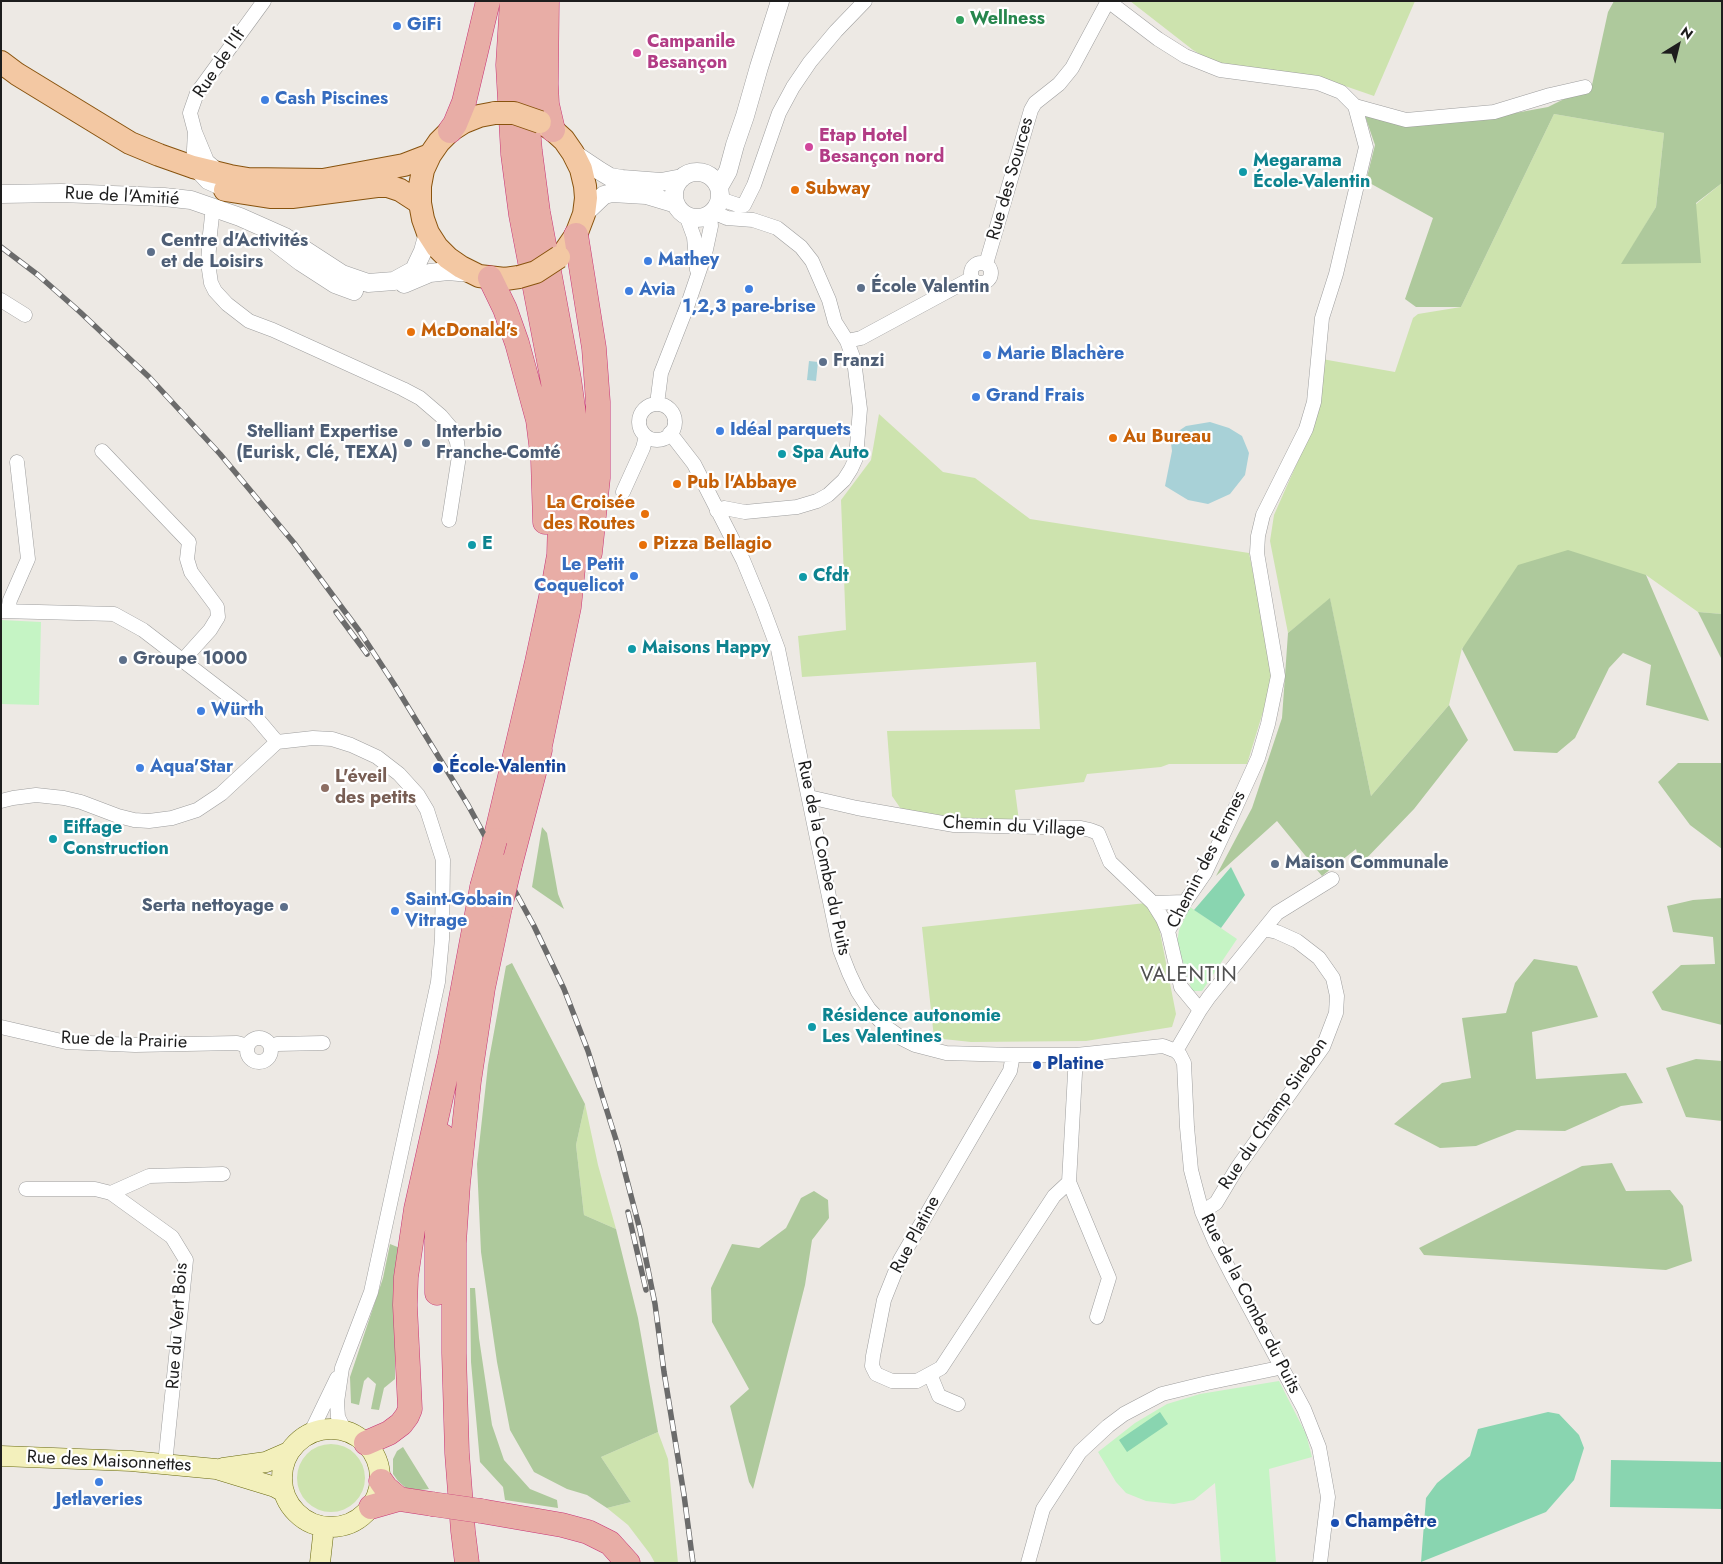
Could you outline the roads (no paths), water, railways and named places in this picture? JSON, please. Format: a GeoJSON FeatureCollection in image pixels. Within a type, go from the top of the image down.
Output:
{"type":"FeatureCollection","features":[{"type":"Feature","properties":{"kind":"highway"},"geometry":{"type":"LineString","coordinates":[[450,131],[464,102],[488,1]]}},
{"type":"Feature","properties":{"kind":"highway"},"geometry":{"type":"LineString","coordinates":[[366,1443],[389,1433],[401,1424],[410,1409],[405,1313],[406,1277],[416,1208],[450,1058],[482,887],[537,662],[559,555],[561,456],[553,382],[521,215],[513,154],[508,65],[512,1]]}},
{"type":"Feature","properties":{"kind":"highway"},"geometry":{"type":"LineString","coordinates":[[530,1],[525,65],[525,94],[530,151],[538,212],[576,429],[578,480],[576,538],[569,608],[536,765]]}},
{"type":"Feature","properties":{"kind":"highway"},"geometry":{"type":"LineString","coordinates":[[546,126],[547,1]]}},
{"type":"Feature","properties":{"kind":"highway"},"geometry":{"type":"LineString","coordinates":[[467,1563],[463,1532],[455,1403],[454,1243],[458,1174],[483,988],[500,907],[536,765],[580,608],[589,562],[596,505],[598,458],[597,384],[580,224]]}},
{"type":"Feature","properties":{"kind":"highway"},"geometry":{"type":"LineString","coordinates":[[480,275],[507,315],[533,399],[541,440],[545,532],[537,662]]}},
{"type":"Feature","properties":{"kind":"highway"},"geometry":{"type":"LineString","coordinates":[[450,1058],[440,1185],[437,1266],[441,1454],[450,1563]]}},
{"type":"Feature","properties":{"kind":"highway"},"geometry":{"type":"LineString","coordinates":[[380,1481],[399,1500]]}},
{"type":"Feature","properties":{"kind":"highway"},"geometry":{"type":"LineString","coordinates":[[372,1507],[399,1500],[562,1525],[588,1532],[610,1544],[628,1563]]}},
{"type":"Feature","properties":{"kind":"highway"},"geometry":{"type":"LineString","coordinates":[[463,1532],[471,1563]]}},
{"type":"Feature","properties":{"kind":"main road"},"geometry":{"type":"LineString","coordinates":[[1,62],[16,74],[130,143],[193,167],[220,190]]}},
{"type":"Feature","properties":{"kind":"main road"},"geometry":{"type":"LineString","coordinates":[[1,80],[120,152],[147,165],[189,181],[220,190],[270,197],[292,197],[388,186],[400,190],[420,203]]}},
{"type":"Feature","properties":{"kind":"main road"},"geometry":{"type":"LineString","coordinates":[[495,113],[514,113],[546,126],[564,140],[573,153],[581,169],[585,186],[586,198],[580,224],[559,257],[536,272],[505,279],[480,275],[448,258],[428,234],[422,218],[420,203],[422,178],[430,155],[439,142],[450,131],[464,122],[479,116],[495,113]]}},
{"type":"Feature","properties":{"kind":"main road"},"geometry":{"type":"LineString","coordinates":[[220,190],[248,179],[323,180],[396,166],[430,155]]}},
{"type":"Feature","properties":{"kind":"main road"},"geometry":{"type":"LineString","coordinates":[[327,1429],[345,1431],[366,1443],[377,1460],[380,1481],[378,1495],[372,1507],[362,1517],[351,1524],[338,1527],[324,1527],[303,1519],[295,1512],[288,1503],[284,1492],[282,1471],[289,1452],[298,1442],[310,1434],[327,1429]]}},
{"type":"Feature","properties":{"kind":"main road","name":"Rue des Maisonnettes"},"geometry":{"type":"LineString","coordinates":[[216,1469],[266,1462],[289,1452]]}},
{"type":"Feature","properties":{"kind":"main road","name":"Rue des Maisonnettes"},"geometry":{"type":"LineString","coordinates":[[1,1456],[131,1461],[216,1469],[270,1485],[284,1492]]}},
{"type":"Feature","properties":{"kind":"main road"},"geometry":{"type":"LineString","coordinates":[[320,1563],[324,1527]]}},
{"type":"Feature","properties":{"kind":"street","name":"Rue de l'If"},"geometry":{"type":"LineString","coordinates":[[194,132],[190,113],[197,93],[264,1]]}},
{"type":"Feature","properties":{"kind":"street"},"geometry":{"type":"LineString","coordinates":[[657,404],[661,372],[688,304],[705,254],[716,203],[728,171],[734,145],[745,116],[758,67],[780,1]]}},
{"type":"Feature","properties":{"kind":"street"},"geometry":{"type":"LineString","coordinates":[[580,224],[604,195],[612,193],[646,195],[698,218],[716,203],[744,205],[754,185],[779,113],[793,86],[836,31],[865,1]]}},
{"type":"Feature","properties":{"kind":"street"},"geometry":{"type":"LineString","coordinates":[[1108,1],[1158,39],[1185,56],[1220,70],[1318,82],[1341,92],[1355,106],[1406,120],[1494,112],[1550,95],[1585,87]]}},
{"type":"Feature","properties":{"kind":"street","name":"Rue des Sources"},"geometry":{"type":"LineString","coordinates":[[847,341],[861,338],[972,278],[976,282],[981,283],[989,280],[992,275],[991,270],[986,264],[1031,110],[1035,103],[1059,84],[1072,68],[1108,1]]}},
{"type":"Feature","properties":{"kind":"street","name":"Chemin des Fermes"},"geometry":{"type":"LineString","coordinates":[[1200,1010],[1181,987],[1168,931],[1205,873],[1258,758],[1268,724],[1278,676],[1257,553],[1258,536],[1263,515],[1306,429],[1314,402],[1322,318],[1336,274],[1366,147],[1355,106]]}},
{"type":"Feature","properties":{"kind":"street"},"geometry":{"type":"LineString","coordinates":[[193,167],[194,132]]}},
{"type":"Feature","properties":{"kind":"street"},"geometry":{"type":"LineString","coordinates":[[194,132],[220,190],[210,234],[208,263],[211,283],[215,291],[227,304],[249,322],[274,330],[403,389],[420,398],[441,416],[452,429],[457,442],[459,456],[448,520]]}},
{"type":"Feature","properties":{"kind":"street"},"geometry":{"type":"LineString","coordinates":[[700,173],[716,163],[734,145]]}},
{"type":"Feature","properties":{"kind":"street"},"geometry":{"type":"LineString","coordinates":[[573,153],[610,177],[660,182],[682,178],[692,173],[700,173],[711,177],[716,203],[727,218],[748,219],[769,224],[801,247],[816,269],[829,300],[835,322],[847,341],[854,360],[860,409],[856,458],[844,480],[828,495],[817,501],[797,507],[745,512],[724,508],[718,511]]}},
{"type":"Feature","properties":{"kind":"street"},"geometry":{"type":"LineString","coordinates":[[682,178],[675,189],[674,196],[694,237],[697,274]]}},
{"type":"Feature","properties":{"kind":"street","name":"Rue de l'Amitié"},"geometry":{"type":"LineString","coordinates":[[1,194],[61,193],[164,197],[191,200],[220,190],[240,217],[301,262],[335,284],[355,291],[376,291],[392,288],[430,273],[448,271],[480,275]]}},
{"type":"Feature","properties":{"kind":"street","name":"Rue de l'Amitié"},"geometry":{"type":"LineString","coordinates":[[240,217],[285,237],[342,274],[368,283],[394,281],[414,270],[423,251],[428,234]]}},
{"type":"Feature","properties":{"kind":"street"},"geometry":{"type":"LineString","coordinates":[[1,300],[25,314]]}},
{"type":"Feature","properties":{"kind":"street"},"geometry":{"type":"LineString","coordinates":[[657,404],[665,406],[672,414],[674,424],[670,433],[656,440],[646,436],[640,427],[640,417],[645,408],[657,404]]}},
{"type":"Feature","properties":{"kind":"street","name":"Rue de la Combe du Puits"},"geometry":{"type":"LineString","coordinates":[[670,433],[694,464],[718,511],[742,560],[778,649],[840,950],[858,992],[869,1009],[886,1027],[915,1045],[946,1053],[1076,1055],[1163,1046],[1176,1051],[1180,1055],[1184,1063],[1191,1170],[1202,1212],[1232,1275],[1304,1409],[1319,1447],[1328,1497],[1320,1563]]}},
{"type":"Feature","properties":{"kind":"street"},"geometry":{"type":"LineString","coordinates":[[622,492],[643,448],[646,436]]}},
{"type":"Feature","properties":{"kind":"street"},"geometry":{"type":"LineString","coordinates":[[102,451],[190,542],[187,559],[191,572],[217,607],[218,617],[214,624],[184,660]]}},
{"type":"Feature","properties":{"kind":"street"},"geometry":{"type":"LineString","coordinates":[[17,462],[28,559],[5,611],[114,614],[143,630],[256,716],[277,742]]}},
{"type":"Feature","properties":{"kind":"street"},"geometry":{"type":"LineString","coordinates":[[1,801],[36,795],[73,800],[134,820],[149,821],[172,818],[197,810],[221,794],[277,742],[313,738],[332,739],[351,745],[377,758],[399,774],[418,795],[428,810],[443,860],[442,930],[438,982],[371,1292],[342,1368],[310,1434]]}},
{"type":"Feature","properties":{"kind":"street","name":"Chemin du Village"},"geometry":{"type":"LineString","coordinates":[[809,797],[891,815],[954,825],[1081,828],[1090,830],[1098,833],[1110,862],[1153,903],[1168,931]]}},
{"type":"Feature","properties":{"kind":"street"},"geometry":{"type":"LineString","coordinates":[[1176,1051],[1200,1010],[1252,942],[1277,913],[1332,879]]}},
{"type":"Feature","properties":{"kind":"street"},"geometry":{"type":"LineString","coordinates":[[1153,903],[1185,902]]}},
{"type":"Feature","properties":{"kind":"street","name":"Rue du Champ Sirebon"},"geometry":{"type":"LineString","coordinates":[[1202,1212],[1216,1203],[1237,1168],[1323,1047],[1336,1013],[1337,996],[1332,978],[1319,958],[1297,941],[1277,932],[1264,929]]}},
{"type":"Feature","properties":{"kind":"street","name":"Rue de la Prairie"},"geometry":{"type":"LineString","coordinates":[[1,1027],[66,1042],[135,1045],[237,1043],[248,1046]]}},
{"type":"Feature","properties":{"kind":"street"},"geometry":{"type":"LineString","coordinates":[[259,1038],[266,1040],[271,1046],[272,1050],[269,1058],[266,1060],[259,1062],[247,1054],[248,1046],[252,1040],[259,1038]]}},
{"type":"Feature","properties":{"kind":"street"},"geometry":{"type":"LineString","coordinates":[[271,1046],[277,1044],[324,1043]]}},
{"type":"Feature","properties":{"kind":"street","name":"Rue Platine"},"geometry":{"type":"LineString","coordinates":[[1013,1055],[1010,1071],[900,1260],[884,1300],[873,1356],[872,1366],[876,1374],[892,1381],[917,1381],[941,1368],[1054,1196],[1068,1182]]}},
{"type":"Feature","properties":{"kind":"street"},"geometry":{"type":"LineString","coordinates":[[1076,1055],[1068,1182],[1109,1278],[1096,1317]]}},
{"type":"Feature","properties":{"kind":"street"},"geometry":{"type":"LineString","coordinates":[[111,1193],[149,1176],[224,1174]]}},
{"type":"Feature","properties":{"kind":"street","name":"Rue du Vert Bois"},"geometry":{"type":"LineString","coordinates":[[26,1189],[95,1189],[111,1193],[172,1236],[186,1260],[165,1464]]}},
{"type":"Feature","properties":{"kind":"street"},"geometry":{"type":"LineString","coordinates":[[1028,1563],[1044,1509],[1080,1452],[1108,1426],[1124,1414],[1162,1394],[1282,1366]]}},
{"type":"Feature","properties":{"kind":"street"},"geometry":{"type":"LineString","coordinates":[[342,1368],[337,1402],[338,1417],[345,1431]]}},
{"type":"Feature","properties":{"kind":"street"},"geometry":{"type":"LineString","coordinates":[[930,1374],[939,1396],[958,1404]]}},
{"type":"Feature","properties":{"kind":"water"},"geometry":{"type":"Polygon","coordinates":[[[809,361],[818,362],[816,381],[807,380],[809,361]]]}},
{"type":"Feature","properties":{"kind":"water"},"geometry":{"type":"Polygon","coordinates":[[[1210,422],[1229,428],[1242,436],[1249,453],[1245,475],[1230,494],[1208,504],[1188,500],[1165,486],[1174,434],[1186,426],[1210,422]]]}},
{"type":"Feature","properties":{"kind":"railway"},"geometry":{"type":"LineString","coordinates":[[1,247],[38,275],[149,377],[220,454],[294,543],[360,632],[394,684],[468,805],[534,926],[564,989],[588,1051],[618,1146],[640,1230],[655,1304],[693,1563]]}},
{"type":"Feature","properties":{"kind":"railway"},"geometry":{"type":"LineString","coordinates":[[336,612],[367,654]]}},
{"type":"Feature","properties":{"kind":"railway"},"geometry":{"type":"LineString","coordinates":[[628,1212],[646,1290]]}},
{"type":"Feature","properties":{"kind":"place","name":"Wellness"},"geometry":{"type":"Point","coordinates":[960,20]}},
{"type":"Feature","properties":{"kind":"place","name":"GiFi"},"geometry":{"type":"Point","coordinates":[397,26]}},
{"type":"Feature","properties":{"kind":"place","name":"Campanile Besançon"},"geometry":{"type":"Point","coordinates":[637,53]}},
{"type":"Feature","properties":{"kind":"place","name":"Cash Piscines"},"geometry":{"type":"Point","coordinates":[265,100]}},
{"type":"Feature","properties":{"kind":"place","name":"Etap Hotel Besançon nord"},"geometry":{"type":"Point","coordinates":[809,147]}},
{"type":"Feature","properties":{"kind":"place","name":"Megarama École-Valentin"},"geometry":{"type":"Point","coordinates":[1243,172]}},
{"type":"Feature","properties":{"kind":"place","name":"Subway"},"geometry":{"type":"Point","coordinates":[795,190]}},
{"type":"Feature","properties":{"kind":"place","name":"Centre d'Activités et de Loisirs"},"geometry":{"type":"Point","coordinates":[151,252]}},
{"type":"Feature","properties":{"kind":"place","name":"Mathey"},"geometry":{"type":"Point","coordinates":[648,261]}},
{"type":"Feature","properties":{"kind":"place","name":"École Valentin"},"geometry":{"type":"Point","coordinates":[861,288]}},
{"type":"Feature","properties":{"kind":"place","name":"1,2,3 pare-brise"},"geometry":{"type":"Point","coordinates":[749,289]}},
{"type":"Feature","properties":{"kind":"place","name":"Avia"},"geometry":{"type":"Point","coordinates":[629,291]}},
{"type":"Feature","properties":{"kind":"place","name":"McDonald's"},"geometry":{"type":"Point","coordinates":[411,332]}},
{"type":"Feature","properties":{"kind":"place","name":"Marie Blachère"},"geometry":{"type":"Point","coordinates":[987,355]}},
{"type":"Feature","properties":{"kind":"place","name":"Franzi"},"geometry":{"type":"Point","coordinates":[823,362]}},
{"type":"Feature","properties":{"kind":"place","name":"Grand Frais"},"geometry":{"type":"Point","coordinates":[976,397]}},
{"type":"Feature","properties":{"kind":"place","name":"Idéal parquets"},"geometry":{"type":"Point","coordinates":[720,431]}},
{"type":"Feature","properties":{"kind":"place","name":"Au Bureau"},"geometry":{"type":"Point","coordinates":[1113,438]}},
{"type":"Feature","properties":{"kind":"place","name":"Stelliant Expertise (Eurisk, Clé, TEXA)"},"geometry":{"type":"Point","coordinates":[408,443]}},
{"type":"Feature","properties":{"kind":"place","name":"Interbio Franche-Comté"},"geometry":{"type":"Point","coordinates":[426,443]}},
{"type":"Feature","properties":{"kind":"place","name":"Spa Auto"},"geometry":{"type":"Point","coordinates":[782,454]}},
{"type":"Feature","properties":{"kind":"place","name":"Pub l'Abbaye"},"geometry":{"type":"Point","coordinates":[677,484]}},
{"type":"Feature","properties":{"kind":"place","name":"La Croisée des Routes"},"geometry":{"type":"Point","coordinates":[645,514]}},
{"type":"Feature","properties":{"kind":"place","name":"E"},"geometry":{"type":"Point","coordinates":[472,545]}},
{"type":"Feature","properties":{"kind":"place","name":"Pizza Bellagio"},"geometry":{"type":"Point","coordinates":[643,545]}},
{"type":"Feature","properties":{"kind":"place","name":"Le Petit Coquelicot"},"geometry":{"type":"Point","coordinates":[634,576]}},
{"type":"Feature","properties":{"kind":"place","name":"Cfdt"},"geometry":{"type":"Point","coordinates":[803,577]}},
{"type":"Feature","properties":{"kind":"place","name":"Maisons Happy"},"geometry":{"type":"Point","coordinates":[632,649]}},
{"type":"Feature","properties":{"kind":"place","name":"Groupe 1000"},"geometry":{"type":"Point","coordinates":[123,660]}},
{"type":"Feature","properties":{"kind":"place","name":"Würth"},"geometry":{"type":"Point","coordinates":[201,711]}},
{"type":"Feature","properties":{"kind":"place","name":"Aqua'Star"},"geometry":{"type":"Point","coordinates":[140,768]}},
{"type":"Feature","properties":{"kind":"place","name":"École-Valentin"},"geometry":{"type":"Point","coordinates":[438,768]}},
{"type":"Feature","properties":{"kind":"place","name":"L'éveil des petits"},"geometry":{"type":"Point","coordinates":[325,788]}},
{"type":"Feature","properties":{"kind":"place","name":"Eiffage Construction"},"geometry":{"type":"Point","coordinates":[53,839]}},
{"type":"Feature","properties":{"kind":"place","name":"Maison Communale"},"geometry":{"type":"Point","coordinates":[1275,864]}},
{"type":"Feature","properties":{"kind":"place","name":"Serta nettoyage"},"geometry":{"type":"Point","coordinates":[284,907]}},
{"type":"Feature","properties":{"kind":"place","name":"Saint-Gobain Vitrage"},"geometry":{"type":"Point","coordinates":[395,911]}},
{"type":"Feature","properties":{"kind":"place","name":"Résidence autonomie Les Valentines"},"geometry":{"type":"Point","coordinates":[812,1027]}},
{"type":"Feature","properties":{"kind":"place","name":"Platine"},"geometry":{"type":"Point","coordinates":[1037,1065]}},
{"type":"Feature","properties":{"kind":"place","name":"Jetlaveries"},"geometry":{"type":"Point","coordinates":[99,1482]}},
{"type":"Feature","properties":{"kind":"place","name":"Champêtre"},"geometry":{"type":"Point","coordinates":[1335,1523]}},
{"type":"Feature","properties":{"kind":"district","name":"VALENTIN"},"geometry":{"type":"Point","coordinates":[1189,976]}}]}
